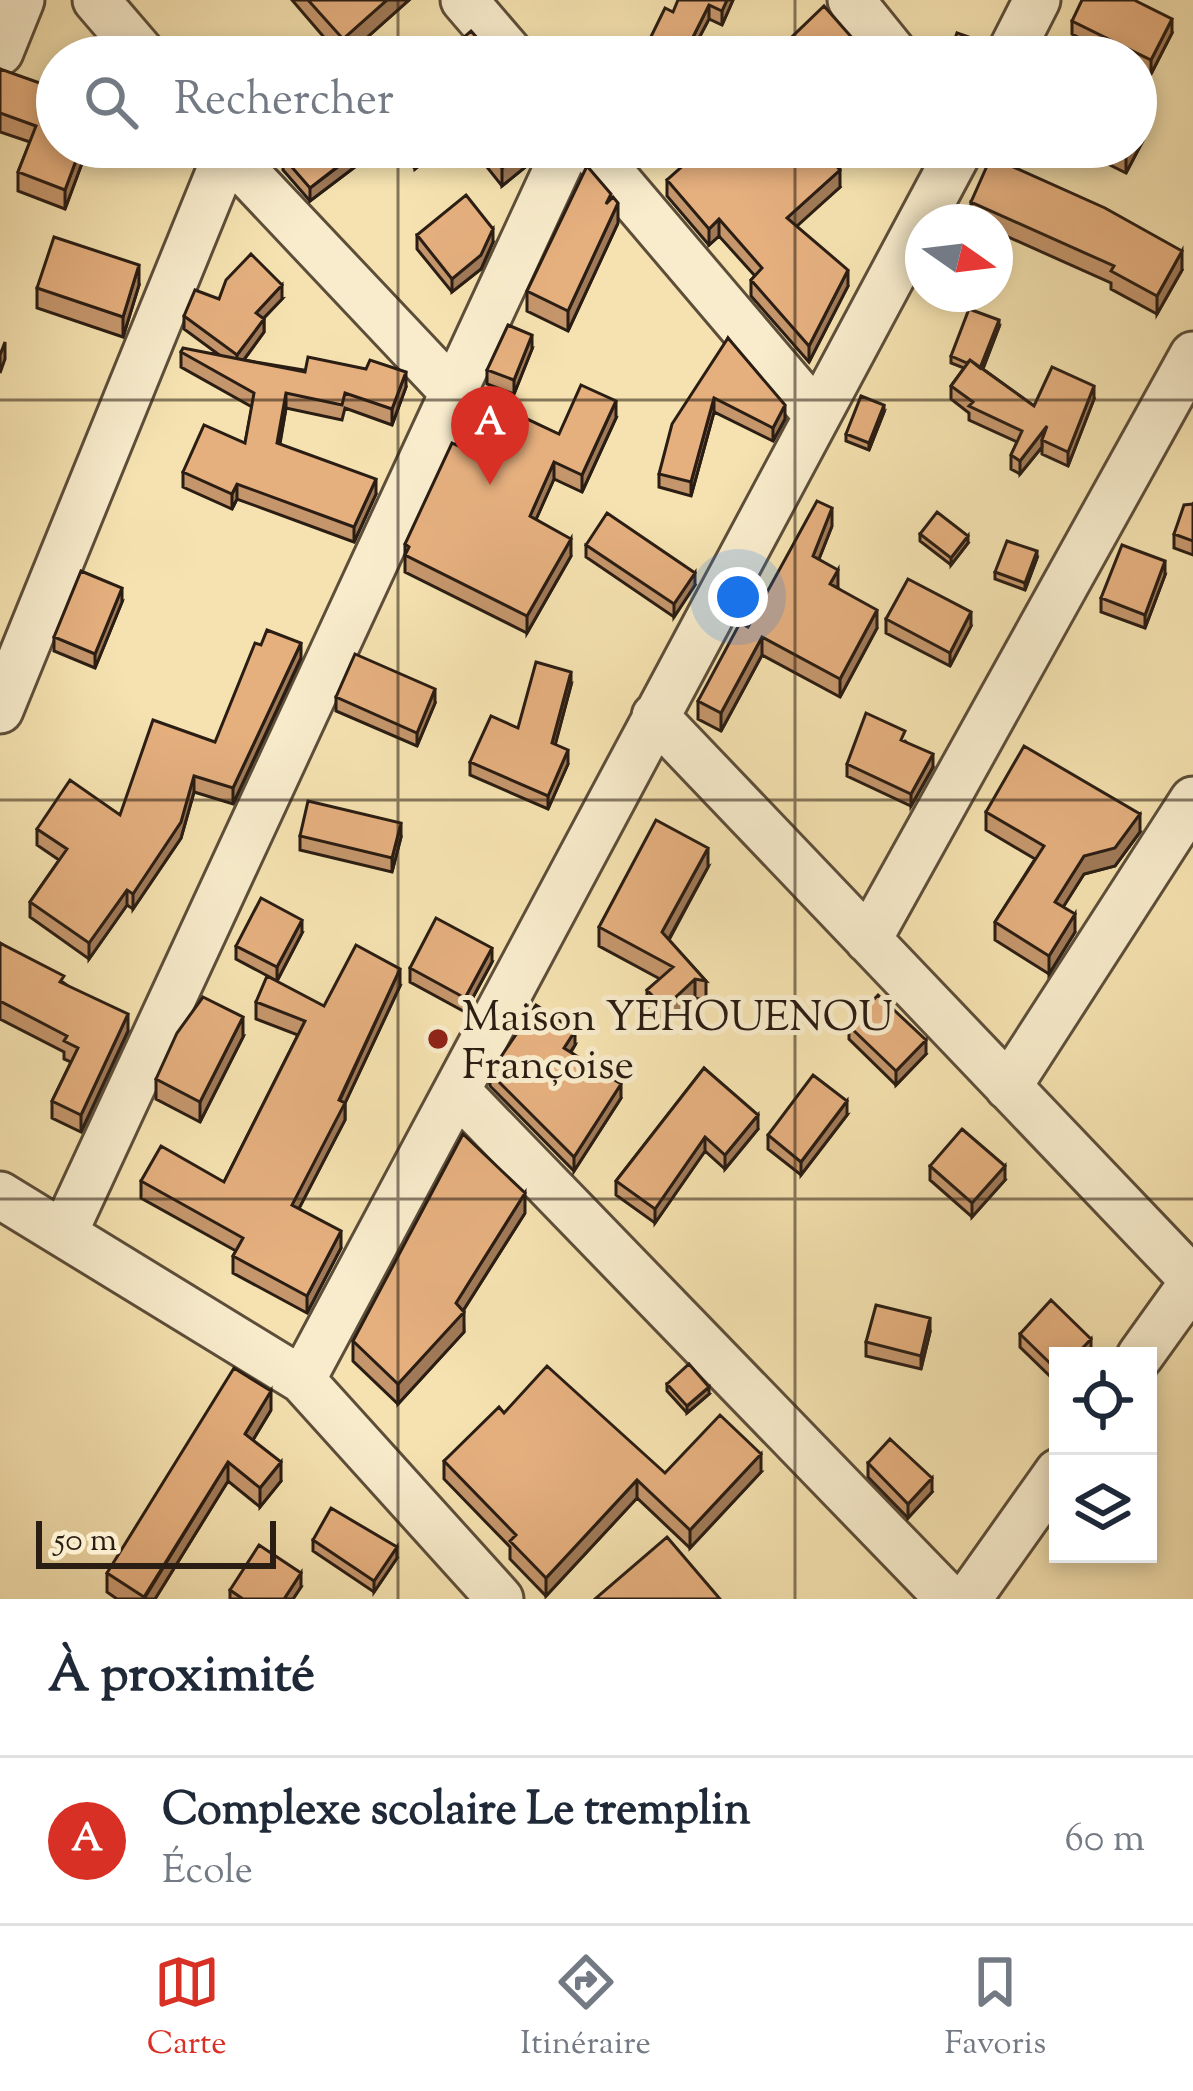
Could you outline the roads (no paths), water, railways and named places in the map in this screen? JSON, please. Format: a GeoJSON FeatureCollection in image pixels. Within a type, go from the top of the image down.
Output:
{"type":"FeatureCollection","features":[{"type":"Feature","properties":{"kind":"street"},"geometry":{"type":"LineString","coordinates":[[0,52],[22,0]]}},
{"type":"Feature","properties":{"kind":"street"},"geometry":{"type":"LineString","coordinates":[[96,0],[127,36]]}},
{"type":"Feature","properties":{"kind":"street"},"geometry":{"type":"LineString","coordinates":[[464,0],[495,36]]}},
{"type":"Feature","properties":{"kind":"street"},"geometry":{"type":"LineString","coordinates":[[851,0],[881,36]]}},
{"type":"Feature","properties":{"kind":"street"},"geometry":{"type":"LineString","coordinates":[[1019,36],[1037,0]]}},
{"type":"Feature","properties":{"kind":"street"},"geometry":{"type":"LineString","coordinates":[[0,710],[218,168]]}},
{"type":"Feature","properties":{"kind":"street"},"geometry":{"type":"LineString","coordinates":[[242,168],[454,393]]}},
{"type":"Feature","properties":{"kind":"street"},"geometry":{"type":"LineString","coordinates":[[65,1231],[558,168]]}},
{"type":"Feature","properties":{"kind":"street"},"geometry":{"type":"LineString","coordinates":[[607,168],[816,414]]}},
{"type":"Feature","properties":{"kind":"street"},"geometry":{"type":"LineString","coordinates":[[302,1380],[951,168]]}},
{"type":"Feature","properties":{"kind":"street"},"geometry":{"type":"LineString","coordinates":[[868,940],[1193,355]]}},
{"type":"Feature","properties":{"kind":"street"},"geometry":{"type":"LineString","coordinates":[[655,716],[1193,1281],[1146,1347]]}},
{"type":"Feature","properties":{"kind":"street"},"geometry":{"type":"LineString","coordinates":[[1008,1088],[1193,800]]}},
{"type":"Feature","properties":{"kind":"street"},"geometry":{"type":"LineString","coordinates":[[457,1091],[949,1599]]}},
{"type":"Feature","properties":{"kind":"street"},"geometry":{"type":"LineString","coordinates":[[0,1195],[302,1380],[500,1599]]}},
{"type":"Feature","properties":{"kind":"street"},"geometry":{"type":"LineString","coordinates":[[968,1599],[1049,1485]]}},
{"type":"Feature","properties":{"kind":"place","name":"Complexe scolaire Le tremplin"},"geometry":{"type":"Point","coordinates":[490,485]}},
{"type":"Feature","properties":{"kind":"place","name":"Maison YEHOUENOU Françoise"},"geometry":{"type":"Point","coordinates":[438,1039]}}]}
